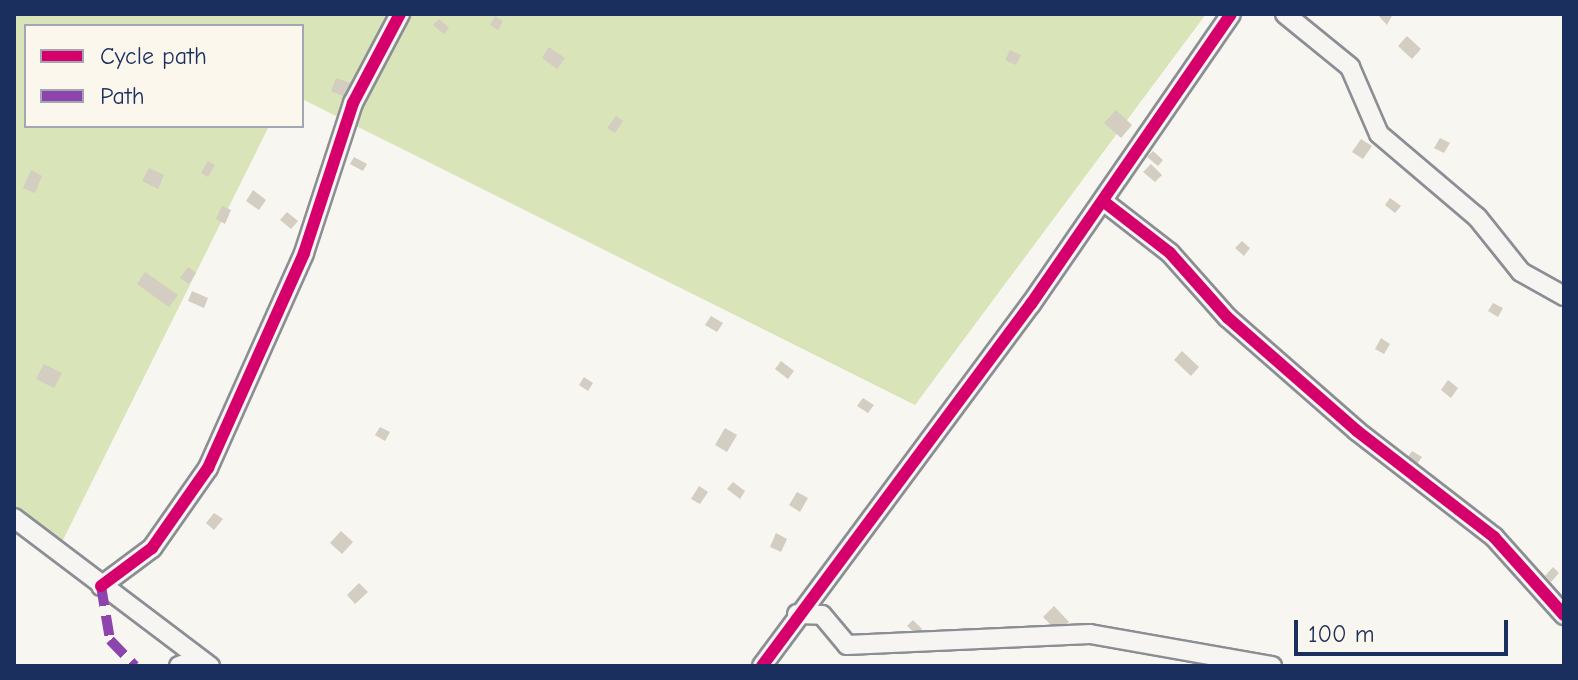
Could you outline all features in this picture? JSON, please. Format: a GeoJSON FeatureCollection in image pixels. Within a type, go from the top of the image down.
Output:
{"type":"FeatureCollection","features":[{"type":"Feature","properties":{"kind":"street"},"geometry":{"type":"LineString","coordinates":[[101,586],[152,548],[208,468],[304,253],[353,103],[400,14]]}},
{"type":"Feature","properties":{"kind":"street"},"geometry":{"type":"LineString","coordinates":[[762,666],[797,614],[1103,201],[1231,14]]}},
{"type":"Feature","properties":{"kind":"street"},"geometry":{"type":"LineString","coordinates":[[1285,14],[1350,67],[1379,134],[1477,217],[1521,272],[1564,296]]}},
{"type":"Feature","properties":{"kind":"street"},"geometry":{"type":"LineString","coordinates":[[1103,201],[1170,253],[1228,318],[1357,431],[1494,537],[1564,615]]}},
{"type":"Feature","properties":{"kind":"street"},"geometry":{"type":"LineString","coordinates":[[14,518],[204,662]]}},
{"type":"Feature","properties":{"kind":"street"},"geometry":{"type":"LineString","coordinates":[[797,614],[822,615],[847,645],[1090,634],[1272,666]]}},
{"type":"Feature","properties":{"kind":"street"},"geometry":{"type":"LineString","coordinates":[[179,666],[204,662]]}},
{"type":"Feature","properties":{"kind":"green space"},"geometry":{"type":"Polygon","coordinates":[[[14,14],[1206,14],[915,405],[304,100],[304,24],[24,24],[24,128],[268,128],[62,542],[14,516],[14,14]]]}},
{"type":"Feature","properties":{"kind":"building"},"geometry":{"type":"Polygon","coordinates":[[[1377,14],[1393,14],[1387,25],[1377,14]]]}},
{"type":"Feature","properties":{"kind":"building"},"geometry":{"type":"Polygon","coordinates":[[[495,16],[503,21],[498,30],[490,25],[495,16]]]}},
{"type":"Feature","properties":{"kind":"building"},"geometry":{"type":"Polygon","coordinates":[[[439,19],[449,28],[444,34],[433,25],[439,19]]]}},
{"type":"Feature","properties":{"kind":"building"},"geometry":{"type":"Polygon","coordinates":[[[1407,36],[1421,49],[1412,59],[1398,46],[1407,36]]]}},
{"type":"Feature","properties":{"kind":"building"},"geometry":{"type":"Polygon","coordinates":[[[549,47],[565,58],[557,69],[542,58],[549,47]]]}},
{"type":"Feature","properties":{"kind":"building"},"geometry":{"type":"Polygon","coordinates":[[[1010,50],[1021,55],[1016,65],[1005,60],[1010,50]]]}},
{"type":"Feature","properties":{"kind":"building"},"geometry":{"type":"Polygon","coordinates":[[[336,78],[353,84],[348,98],[331,91],[336,78]]]}},
{"type":"Feature","properties":{"kind":"building"},"geometry":{"type":"Polygon","coordinates":[[[1116,110],[1132,125],[1121,138],[1104,123],[1116,110]]]}},
{"type":"Feature","properties":{"kind":"building"},"geometry":{"type":"Polygon","coordinates":[[[616,116],[623,121],[615,133],[607,128],[616,116]]]}},
{"type":"Feature","properties":{"kind":"building"},"geometry":{"type":"Polygon","coordinates":[[[1440,138],[1450,143],[1444,153],[1434,148],[1440,138]]]}},
{"type":"Feature","properties":{"kind":"building"},"geometry":{"type":"Polygon","coordinates":[[[1361,139],[1372,146],[1363,159],[1352,152],[1361,139]]]}},
{"type":"Feature","properties":{"kind":"building"},"geometry":{"type":"Polygon","coordinates":[[[1153,151],[1163,160],[1158,166],[1147,157],[1153,151]]]}},
{"type":"Feature","properties":{"kind":"building"},"geometry":{"type":"Polygon","coordinates":[[[354,157],[367,164],[363,171],[350,164],[354,157]]]}},
{"type":"Feature","properties":{"kind":"building"},"geometry":{"type":"Polygon","coordinates":[[[208,161],[215,165],[208,177],[201,173],[208,161]]]}},
{"type":"Feature","properties":{"kind":"building"},"geometry":{"type":"Polygon","coordinates":[[[1151,164],[1162,175],[1155,182],[1143,172],[1151,164]]]}},
{"type":"Feature","properties":{"kind":"building"},"geometry":{"type":"Polygon","coordinates":[[[149,168],[164,175],[158,189],[142,181],[149,168]]]}},
{"type":"Feature","properties":{"kind":"building"},"geometry":{"type":"Polygon","coordinates":[[[31,170],[42,176],[35,193],[23,188],[31,170]]]}},
{"type":"Feature","properties":{"kind":"building"},"geometry":{"type":"Polygon","coordinates":[[[253,190],[266,200],[259,210],[246,201],[253,190]]]}},
{"type":"Feature","properties":{"kind":"building"},"geometry":{"type":"Polygon","coordinates":[[[1390,198],[1401,206],[1395,213],[1385,205],[1390,198]]]}},
{"type":"Feature","properties":{"kind":"building"},"geometry":{"type":"Polygon","coordinates":[[[222,206],[231,210],[225,224],[216,219],[222,206]]]}},
{"type":"Feature","properties":{"kind":"building"},"geometry":{"type":"Polygon","coordinates":[[[287,212],[298,221],[291,229],[280,220],[287,212]]]}},
{"type":"Feature","properties":{"kind":"building"},"geometry":{"type":"Polygon","coordinates":[[[1242,241],[1250,248],[1244,256],[1235,248],[1242,241]]]}},
{"type":"Feature","properties":{"kind":"building"},"geometry":{"type":"Polygon","coordinates":[[[188,267],[196,273],[189,284],[180,278],[188,267]]]}},
{"type":"Feature","properties":{"kind":"building"},"geometry":{"type":"Polygon","coordinates":[[[145,272],[178,295],[169,307],[137,284],[145,272]]]}},
{"type":"Feature","properties":{"kind":"building"},"geometry":{"type":"Polygon","coordinates":[[[192,291],[208,298],[204,308],[188,301],[192,291]]]}},
{"type":"Feature","properties":{"kind":"building"},"geometry":{"type":"Polygon","coordinates":[[[1493,303],[1503,308],[1498,317],[1488,311],[1493,303]]]}},
{"type":"Feature","properties":{"kind":"building"},"geometry":{"type":"Polygon","coordinates":[[[711,316],[723,323],[717,332],[705,325],[711,316]]]}},
{"type":"Feature","properties":{"kind":"building"},"geometry":{"type":"Polygon","coordinates":[[[1381,338],[1390,344],[1384,354],[1375,349],[1381,338]]]}},
{"type":"Feature","properties":{"kind":"building"},"geometry":{"type":"Polygon","coordinates":[[[1182,351],[1199,367],[1191,376],[1174,360],[1182,351]]]}},
{"type":"Feature","properties":{"kind":"building"},"geometry":{"type":"Polygon","coordinates":[[[781,361],[794,371],[788,379],[775,369],[781,361]]]}},
{"type":"Feature","properties":{"kind":"building"},"geometry":{"type":"Polygon","coordinates":[[[44,364],[62,373],[54,388],[36,379],[44,364]]]}},
{"type":"Feature","properties":{"kind":"building"},"geometry":{"type":"Polygon","coordinates":[[[584,377],[593,383],[588,391],[579,385],[584,377]]]}},
{"type":"Feature","properties":{"kind":"building"},"geometry":{"type":"Polygon","coordinates":[[[1448,380],[1458,388],[1451,398],[1441,390],[1448,380]]]}},
{"type":"Feature","properties":{"kind":"building"},"geometry":{"type":"Polygon","coordinates":[[[863,398],[874,405],[868,413],[857,406],[863,398]]]}},
{"type":"Feature","properties":{"kind":"building"},"geometry":{"type":"Polygon","coordinates":[[[380,427],[390,432],[385,441],[375,435],[380,427]]]}},
{"type":"Feature","properties":{"kind":"building"},"geometry":{"type":"Polygon","coordinates":[[[725,428],[737,435],[727,452],[715,445],[725,428]]]}},
{"type":"Feature","properties":{"kind":"building"},"geometry":{"type":"Polygon","coordinates":[[[1412,451],[1422,457],[1412,471],[1402,465],[1412,451]]]}},
{"type":"Feature","properties":{"kind":"building"},"geometry":{"type":"Polygon","coordinates":[[[733,482],[745,491],[740,499],[727,489],[733,482]]]}},
{"type":"Feature","properties":{"kind":"building"},"geometry":{"type":"Polygon","coordinates":[[[699,486],[708,492],[700,504],[691,499],[699,486]]]}},
{"type":"Feature","properties":{"kind":"building"},"geometry":{"type":"Polygon","coordinates":[[[797,492],[808,498],[800,512],[789,505],[797,492]]]}},
{"type":"Feature","properties":{"kind":"building"},"geometry":{"type":"Polygon","coordinates":[[[214,513],[223,519],[214,530],[206,523],[214,513]]]}},
{"type":"Feature","properties":{"kind":"building"},"geometry":{"type":"Polygon","coordinates":[[[341,531],[353,542],[342,554],[330,543],[341,531]]]}},
{"type":"Feature","properties":{"kind":"building"},"geometry":{"type":"Polygon","coordinates":[[[776,533],[787,539],[781,552],[770,547],[776,533]]]}},
{"type":"Feature","properties":{"kind":"building"},"geometry":{"type":"Polygon","coordinates":[[[1553,567],[1559,573],[1551,582],[1545,576],[1553,567]]]}},
{"type":"Feature","properties":{"kind":"building"},"geometry":{"type":"Polygon","coordinates":[[[359,583],[368,592],[355,604],[347,595],[359,583]]]}},
{"type":"Feature","properties":{"kind":"building"},"geometry":{"type":"Polygon","coordinates":[[[1054,606],[1069,622],[1058,632],[1043,617],[1054,606]]]}},
{"type":"Feature","properties":{"kind":"building"},"geometry":{"type":"Polygon","coordinates":[[[913,620],[922,629],[917,635],[907,626],[913,620]]]}},
{"type":"Feature","properties":{"kind":"marked path"},"geometry":{"type":"LineString","coordinates":[[101,586],[110,640],[135,666]]}},
{"type":"Feature","properties":{"kind":"cycle path"},"geometry":{"type":"LineString","coordinates":[[101,586],[152,548],[208,468],[304,253],[353,103],[400,14]]}},
{"type":"Feature","properties":{"kind":"cycle path"},"geometry":{"type":"LineString","coordinates":[[762,666],[1031,304],[1231,14]]}},
{"type":"Feature","properties":{"kind":"cycle path"},"geometry":{"type":"LineString","coordinates":[[1103,201],[1170,253],[1228,318],[1357,431],[1494,537],[1564,615]]}}]}
